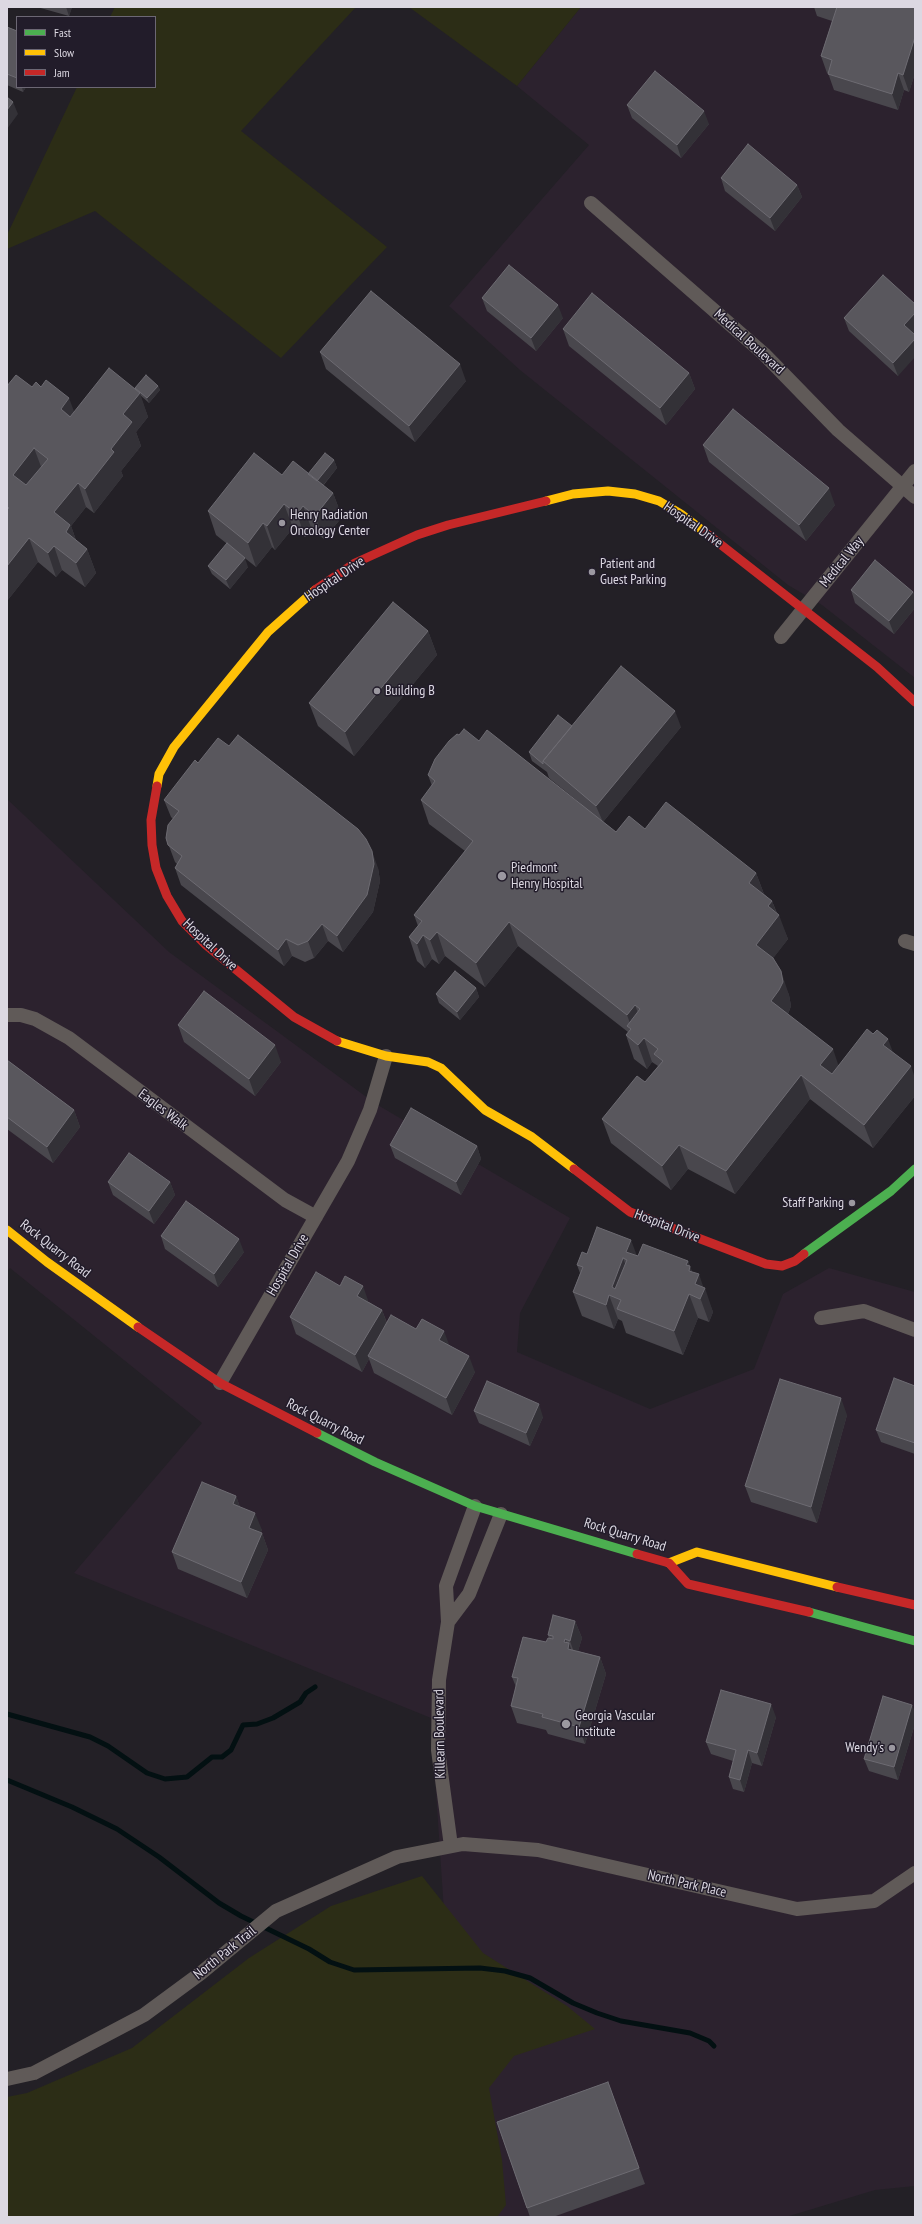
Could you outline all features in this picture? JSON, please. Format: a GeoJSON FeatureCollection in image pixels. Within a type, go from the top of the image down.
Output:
{"type":"FeatureCollection","features":[{"type":"Feature","properties":{"kind":"street","name":"Medical Boulevard"},"geometry":{"type":"LineString","coordinates":[[591,203],[768,358],[838,430],[915,497]]}},
{"type":"Feature","properties":{"kind":"street"},"geometry":{"type":"LineString","coordinates":[[902,486],[915,471]]}},
{"type":"Feature","properties":{"kind":"street","name":"Medical Way"},"geometry":{"type":"LineString","coordinates":[[781,637],[902,486]]}},
{"type":"Feature","properties":{"kind":"street","name":"Hospital Drive"},"geometry":{"type":"LineString","coordinates":[[915,702],[877,667],[681,514],[653,500],[635,494],[608,491],[573,494],[448,525],[386,548],[332,577],[289,612],[268,632],[174,747],[159,774],[151,820],[152,845],[156,868],[167,896],[182,921],[206,945],[258,989],[294,1017],[315,1030],[355,1048],[386,1056],[428,1062],[441,1068],[485,1110],[532,1136],[630,1212],[766,1264],[782,1266],[795,1261],[860,1212],[891,1191],[915,1169]]}},
{"type":"Feature","properties":{"kind":"street","name":"Eagles Walk"},"geometry":{"type":"LineString","coordinates":[[7,1015],[21,1015],[35,1019],[69,1038],[285,1200],[316,1217]]}},
{"type":"Feature","properties":{"kind":"street","name":"Hospital Drive"},"geometry":{"type":"LineString","coordinates":[[220,1383],[348,1161],[361,1131],[386,1056]]}},
{"type":"Feature","properties":{"kind":"street","name":"Rock Quarry Road"},"geometry":{"type":"LineString","coordinates":[[7,1230],[84,1289],[158,1342],[220,1383],[375,1462],[474,1506],[669,1563],[688,1584],[816,1614],[915,1641]]}},
{"type":"Feature","properties":{"kind":"street"},"geometry":{"type":"LineString","coordinates":[[821,1318],[864,1311],[915,1330]]}},
{"type":"Feature","properties":{"kind":"street","name":"Killearn Boulevard"},"geometry":{"type":"LineString","coordinates":[[451,1846],[441,1785],[438,1725],[439,1680],[448,1622],[446,1586],[474,1506]]}},
{"type":"Feature","properties":{"kind":"street","name":"Killearn Boulevard"},"geometry":{"type":"LineString","coordinates":[[448,1622],[469,1594],[501,1514]]}},
{"type":"Feature","properties":{"kind":"street","name":"Rock Quarry Road"},"geometry":{"type":"LineString","coordinates":[[669,1563],[697,1552],[915,1606]]}},
{"type":"Feature","properties":{"kind":"street","name":"North Park Place"},"geometry":{"type":"LineString","coordinates":[[451,1846],[463,1844],[538,1850],[797,1909],[874,1901],[915,1873]]}},
{"type":"Feature","properties":{"kind":"street","name":"North Park Trail"},"geometry":{"type":"LineString","coordinates":[[7,2079],[34,2073],[144,2015],[201,1974],[276,1911],[397,1857],[451,1846]]}},
{"type":"Feature","properties":{"kind":"shaded area"},"geometry":{"type":"Polygon","coordinates":[[[581,7],[915,7],[915,678],[822,605],[788,585],[520,370],[449,306],[589,145],[517,86],[581,7]]]}},
{"type":"Feature","properties":{"kind":"shaded area"},"geometry":{"type":"Polygon","coordinates":[[[7,799],[169,952],[376,1104],[570,1218],[520,1313],[517,1352],[650,1409],[754,1369],[783,1294],[829,1268],[915,1292],[915,2186],[875,2190],[786,2217],[444,2217],[447,1956],[431,1718],[74,1573],[202,1423],[10,1268],[7,1272],[7,799]]]}},
{"type":"Feature","properties":{"kind":"green space"},"geometry":{"type":"Polygon","coordinates":[[[115,7],[356,7],[241,131],[387,247],[281,358],[95,211],[7,249],[7,235],[77,88],[156,88],[156,16],[110,16],[115,7]]]}},
{"type":"Feature","properties":{"kind":"green space"},"geometry":{"type":"Polygon","coordinates":[[[409,7],[581,7],[517,86],[409,7]]]}},
{"type":"Feature","properties":{"kind":"green space"},"geometry":{"type":"Polygon","coordinates":[[[422,1876],[483,1953],[567,2006],[595,2029],[514,2056],[489,2088],[502,2160],[506,2205],[497,2217],[7,2217],[7,2097],[27,2093],[132,2048],[249,1958],[331,1906],[422,1876]]]}},
{"type":"Feature","properties":{"kind":"building"},"geometry":{"type":"Polygon","coordinates":[[[837,7],[915,7],[915,37],[903,75],[898,73],[892,94],[828,74],[832,60],[821,56],[837,7]]]}},
{"type":"Feature","properties":{"kind":"building"},"geometry":{"type":"Polygon","coordinates":[[[7,27],[16,31],[16,78],[7,74],[7,27]]]}},
{"type":"Feature","properties":{"kind":"building"},"geometry":{"type":"Polygon","coordinates":[[[655,71],[704,111],[677,145],[627,105],[655,71]]]}},
{"type":"Feature","properties":{"kind":"building"},"geometry":{"type":"Polygon","coordinates":[[[7,97],[13,102],[7,110],[7,97]]]}},
{"type":"Feature","properties":{"kind":"building"},"geometry":{"type":"Polygon","coordinates":[[[748,144],[797,185],[770,218],[721,178],[748,144]]]}},
{"type":"Feature","properties":{"kind":"building"},"geometry":{"type":"Polygon","coordinates":[[[509,265],[558,305],[531,338],[482,298],[509,265]]]}},
{"type":"Feature","properties":{"kind":"building"},"geometry":{"type":"Polygon","coordinates":[[[883,275],[915,304],[915,313],[904,325],[915,335],[915,339],[893,363],[844,318],[883,275]]]}},
{"type":"Feature","properties":{"kind":"building"},"geometry":{"type":"Polygon","coordinates":[[[371,291],[460,364],[409,426],[320,352],[371,291]]]}},
{"type":"Feature","properties":{"kind":"building"},"geometry":{"type":"Polygon","coordinates":[[[592,293],[689,373],[660,408],[563,329],[592,293]]]}},
{"type":"Feature","properties":{"kind":"building"},"geometry":{"type":"Polygon","coordinates":[[[109,368],[140,393],[123,414],[132,422],[111,449],[114,452],[85,489],[78,483],[54,512],[70,525],[66,532],[87,549],[76,563],[54,546],[48,553],[29,538],[7,566],[7,510],[9,508],[7,506],[7,386],[16,375],[32,387],[36,382],[41,387],[46,380],[69,398],[61,409],[70,417],[109,368]],[[34,448],[13,475],[26,485],[48,459],[34,448]]]}},
{"type":"Feature","properties":{"kind":"building"},"geometry":{"type":"Polygon","coordinates":[[[146,375],[158,386],[147,398],[135,388],[146,375]]]}},
{"type":"Feature","properties":{"kind":"building"},"geometry":{"type":"Polygon","coordinates":[[[733,409],[829,488],[799,525],[703,445],[733,409]]]}},
{"type":"Feature","properties":{"kind":"building"},"geometry":{"type":"Polygon","coordinates":[[[254,453],[282,475],[293,461],[333,493],[315,516],[303,506],[297,514],[284,504],[267,526],[263,523],[248,543],[208,511],[254,453]]]}},
{"type":"Feature","properties":{"kind":"building"},"geometry":{"type":"Polygon","coordinates":[[[325,453],[334,460],[317,481],[308,474],[325,453]]]}},
{"type":"Feature","properties":{"kind":"building"},"geometry":{"type":"Polygon","coordinates":[[[227,543],[245,558],[226,580],[208,566],[227,543]]]}},
{"type":"Feature","properties":{"kind":"building"},"geometry":{"type":"Polygon","coordinates":[[[875,560],[913,592],[889,621],[851,590],[875,560]]]}},
{"type":"Feature","properties":{"kind":"building"},"geometry":{"type":"Polygon","coordinates":[[[393,602],[428,631],[345,732],[309,703],[393,602]]]}},
{"type":"Feature","properties":{"kind":"building"},"geometry":{"type":"Polygon","coordinates":[[[621,666],[675,711],[596,806],[543,761],[621,666]]]}},
{"type":"Feature","properties":{"kind":"building"},"geometry":{"type":"Polygon","coordinates":[[[558,715],[572,726],[543,761],[543,764],[529,752],[558,715]]]}},
{"type":"Feature","properties":{"kind":"building"},"geometry":{"type":"Polygon","coordinates":[[[464,729],[479,741],[487,730],[616,832],[629,816],[645,829],[666,802],[756,873],[749,883],[772,901],[768,906],[779,915],[756,945],[773,958],[781,971],[783,982],[771,1001],[833,1049],[820,1065],[832,1074],[867,1029],[873,1034],[877,1030],[888,1039],[883,1045],[911,1066],[864,1125],[801,1075],[726,1171],[679,1145],[662,1166],[602,1119],[637,1076],[645,1082],[663,1061],[654,1054],[658,1049],[644,1038],[638,1045],[626,1035],[631,1029],[627,1026],[640,1009],[635,1005],[627,1015],[509,922],[476,963],[437,932],[430,940],[423,935],[417,944],[409,937],[422,921],[414,915],[473,841],[421,800],[435,781],[428,775],[435,759],[449,741],[457,734],[459,735],[464,729]]]}},
{"type":"Feature","properties":{"kind":"building"},"geometry":{"type":"Polygon","coordinates":[[[238,735],[358,829],[366,839],[372,851],[374,864],[367,895],[337,936],[322,924],[308,941],[298,945],[286,939],[278,950],[175,868],[182,856],[168,845],[166,838],[168,825],[179,811],[164,800],[195,760],[198,763],[218,738],[229,746],[238,735]]]}},
{"type":"Feature","properties":{"kind":"building"},"geometry":{"type":"Polygon","coordinates":[[[455,971],[476,988],[457,1012],[436,994],[455,971]]]}},
{"type":"Feature","properties":{"kind":"building"},"geometry":{"type":"Polygon","coordinates":[[[204,991],[275,1045],[249,1079],[178,1025],[204,991]]]}},
{"type":"Feature","properties":{"kind":"building"},"geometry":{"type":"Polygon","coordinates":[[[7,1060],[74,1110],[47,1147],[7,1117],[7,1060]]]}},
{"type":"Feature","properties":{"kind":"building"},"geometry":{"type":"Polygon","coordinates":[[[411,1108],[477,1146],[456,1182],[390,1145],[411,1108]]]}},
{"type":"Feature","properties":{"kind":"building"},"geometry":{"type":"Polygon","coordinates":[[[129,1153],[170,1182],[149,1211],[108,1182],[129,1153]]]}},
{"type":"Feature","properties":{"kind":"building"},"geometry":{"type":"Polygon","coordinates":[[[186,1201],[239,1239],[214,1274],[161,1236],[186,1201]]]}},
{"type":"Feature","properties":{"kind":"building"},"geometry":{"type":"Polygon","coordinates":[[[597,1227],[631,1240],[626,1252],[638,1256],[643,1244],[688,1261],[686,1265],[690,1266],[689,1271],[699,1274],[695,1284],[705,1288],[700,1299],[689,1294],[674,1331],[617,1309],[621,1300],[609,1295],[606,1305],[573,1292],[583,1267],[577,1265],[582,1252],[587,1254],[597,1227]],[[623,1258],[612,1287],[615,1289],[627,1260],[623,1258]]]}},
{"type":"Feature","properties":{"kind":"building"},"geometry":{"type":"Polygon","coordinates":[[[316,1272],[340,1286],[345,1276],[363,1286],[357,1296],[382,1310],[355,1355],[290,1317],[316,1272]]]}},
{"type":"Feature","properties":{"kind":"building"},"geometry":{"type":"Polygon","coordinates":[[[391,1315],[416,1329],[422,1319],[444,1331],[439,1340],[469,1356],[446,1398],[368,1356],[391,1315]]]}},
{"type":"Feature","properties":{"kind":"building"},"geometry":{"type":"Polygon","coordinates":[[[894,1378],[915,1386],[915,1443],[876,1430],[894,1378]]]}},
{"type":"Feature","properties":{"kind":"building"},"geometry":{"type":"Polygon","coordinates":[[[780,1379],[841,1398],[811,1507],[745,1486],[780,1379]]]}},
{"type":"Feature","properties":{"kind":"building"},"geometry":{"type":"Polygon","coordinates":[[[487,1381],[539,1404],[526,1433],[474,1411],[487,1381]]]}},
{"type":"Feature","properties":{"kind":"building"},"geometry":{"type":"Polygon","coordinates":[[[202,1482],[236,1496],[233,1504],[255,1513],[249,1528],[262,1533],[241,1582],[172,1552],[202,1482]]]}},
{"type":"Feature","properties":{"kind":"building"},"geometry":{"type":"Polygon","coordinates":[[[553,1615],[575,1621],[570,1641],[565,1639],[564,1642],[569,1643],[568,1649],[600,1657],[579,1727],[542,1717],[543,1714],[511,1706],[518,1678],[512,1677],[523,1637],[546,1642],[548,1638],[553,1639],[553,1636],[548,1635],[553,1615]]]}},
{"type":"Feature","properties":{"kind":"building"},"geometry":{"type":"Polygon","coordinates":[[[721,1690],[771,1704],[757,1753],[748,1750],[740,1780],[729,1777],[736,1750],[706,1742],[721,1690]]]}},
{"type":"Feature","properties":{"kind":"building","name":"Wendy's"},"geometry":{"type":"Polygon","coordinates":[[[883,1696],[912,1705],[894,1767],[864,1759],[883,1696]]]}},
{"type":"Feature","properties":{"kind":"building"},"geometry":{"type":"Polygon","coordinates":[[[608,2082],[639,2168],[527,2208],[497,2122],[608,2082]]]}},
{"type":"Feature","properties":{"kind":"waterway"},"geometry":{"type":"LineString","coordinates":[[7,1714],[90,1737],[108,1746],[147,1773],[165,1779],[187,1777],[212,1757],[222,1757],[231,1750],[243,1725],[257,1724],[273,1718],[300,1702],[306,1693],[315,1687]]}},
{"type":"Feature","properties":{"kind":"waterway"},"geometry":{"type":"LineString","coordinates":[[7,1780],[72,1807],[117,1829],[159,1857],[219,1903],[241,1916],[309,1949],[330,1962],[354,1970],[480,1968],[505,1971],[530,1978],[573,2003],[597,2013],[621,2021],[690,2033],[709,2041],[714,2046]]}},
{"type":"Feature","properties":{"kind":"traffic: fast"},"geometry":{"type":"LineString","coordinates":[[804,1254],[891,1191],[915,1169]]}},
{"type":"Feature","properties":{"kind":"traffic: fast"},"geometry":{"type":"LineString","coordinates":[[317,1433],[375,1462],[475,1506],[637,1554]]}},
{"type":"Feature","properties":{"kind":"traffic: fast"},"geometry":{"type":"LineString","coordinates":[[809,1612],[915,1641]]}},
{"type":"Feature","properties":{"kind":"traffic: slow"},"geometry":{"type":"LineString","coordinates":[[546,501],[573,494],[608,491],[635,494],[659,501],[681,514],[706,533]]}},
{"type":"Feature","properties":{"kind":"traffic: slow"},"geometry":{"type":"LineString","coordinates":[[157,786],[159,774],[174,747],[268,632],[315,590]]}},
{"type":"Feature","properties":{"kind":"traffic: slow"},"geometry":{"type":"LineString","coordinates":[[337,1041],[386,1056],[428,1062],[441,1068],[485,1110],[532,1137],[574,1169]]}},
{"type":"Feature","properties":{"kind":"traffic: slow"},"geometry":{"type":"LineString","coordinates":[[7,1230],[47,1262],[138,1327]]}},
{"type":"Feature","properties":{"kind":"traffic: slow"},"geometry":{"type":"LineString","coordinates":[[669,1563],[697,1552],[837,1587]]}},
{"type":"Feature","properties":{"kind":"traffic: jam"},"geometry":{"type":"LineString","coordinates":[[315,590],[355,563],[417,535],[448,525],[546,501]]}},
{"type":"Feature","properties":{"kind":"traffic: jam"},"geometry":{"type":"LineString","coordinates":[[706,533],[877,667],[915,702]]}},
{"type":"Feature","properties":{"kind":"traffic: jam"},"geometry":{"type":"LineString","coordinates":[[157,786],[151,820],[152,845],[156,868],[167,896],[182,921],[206,945],[294,1017],[337,1041]]}},
{"type":"Feature","properties":{"kind":"traffic: jam"},"geometry":{"type":"LineString","coordinates":[[574,1169],[630,1212],[766,1264],[782,1266],[795,1261],[804,1254]]}},
{"type":"Feature","properties":{"kind":"traffic: jam"},"geometry":{"type":"LineString","coordinates":[[138,1327],[220,1383],[317,1433]]}},
{"type":"Feature","properties":{"kind":"traffic: jam"},"geometry":{"type":"LineString","coordinates":[[637,1554],[669,1563],[688,1584],[809,1612]]}},
{"type":"Feature","properties":{"kind":"traffic: jam"},"geometry":{"type":"LineString","coordinates":[[837,1587],[915,1605]]}},
{"type":"Feature","properties":{"kind":"place","name":"Henry Radiation Oncology Center"},"geometry":{"type":"Point","coordinates":[282,523]}},
{"type":"Feature","properties":{"kind":"place","name":"Patient and Guest Parking"},"geometry":{"type":"Point","coordinates":[592,572]}},
{"type":"Feature","properties":{"kind":"place","name":"Building B"},"geometry":{"type":"Point","coordinates":[377,691]}},
{"type":"Feature","properties":{"kind":"place","name":"Piedmont Henry Hospital"},"geometry":{"type":"Point","coordinates":[502,876]}},
{"type":"Feature","properties":{"kind":"place","name":"Staff Parking"},"geometry":{"type":"Point","coordinates":[852,1203]}},
{"type":"Feature","properties":{"kind":"place","name":"Georgia Vascular Institute"},"geometry":{"type":"Point","coordinates":[566,1724]}},
{"type":"Feature","properties":{"kind":"place","name":"Wendy's"},"geometry":{"type":"Point","coordinates":[892,1748]}}]}
